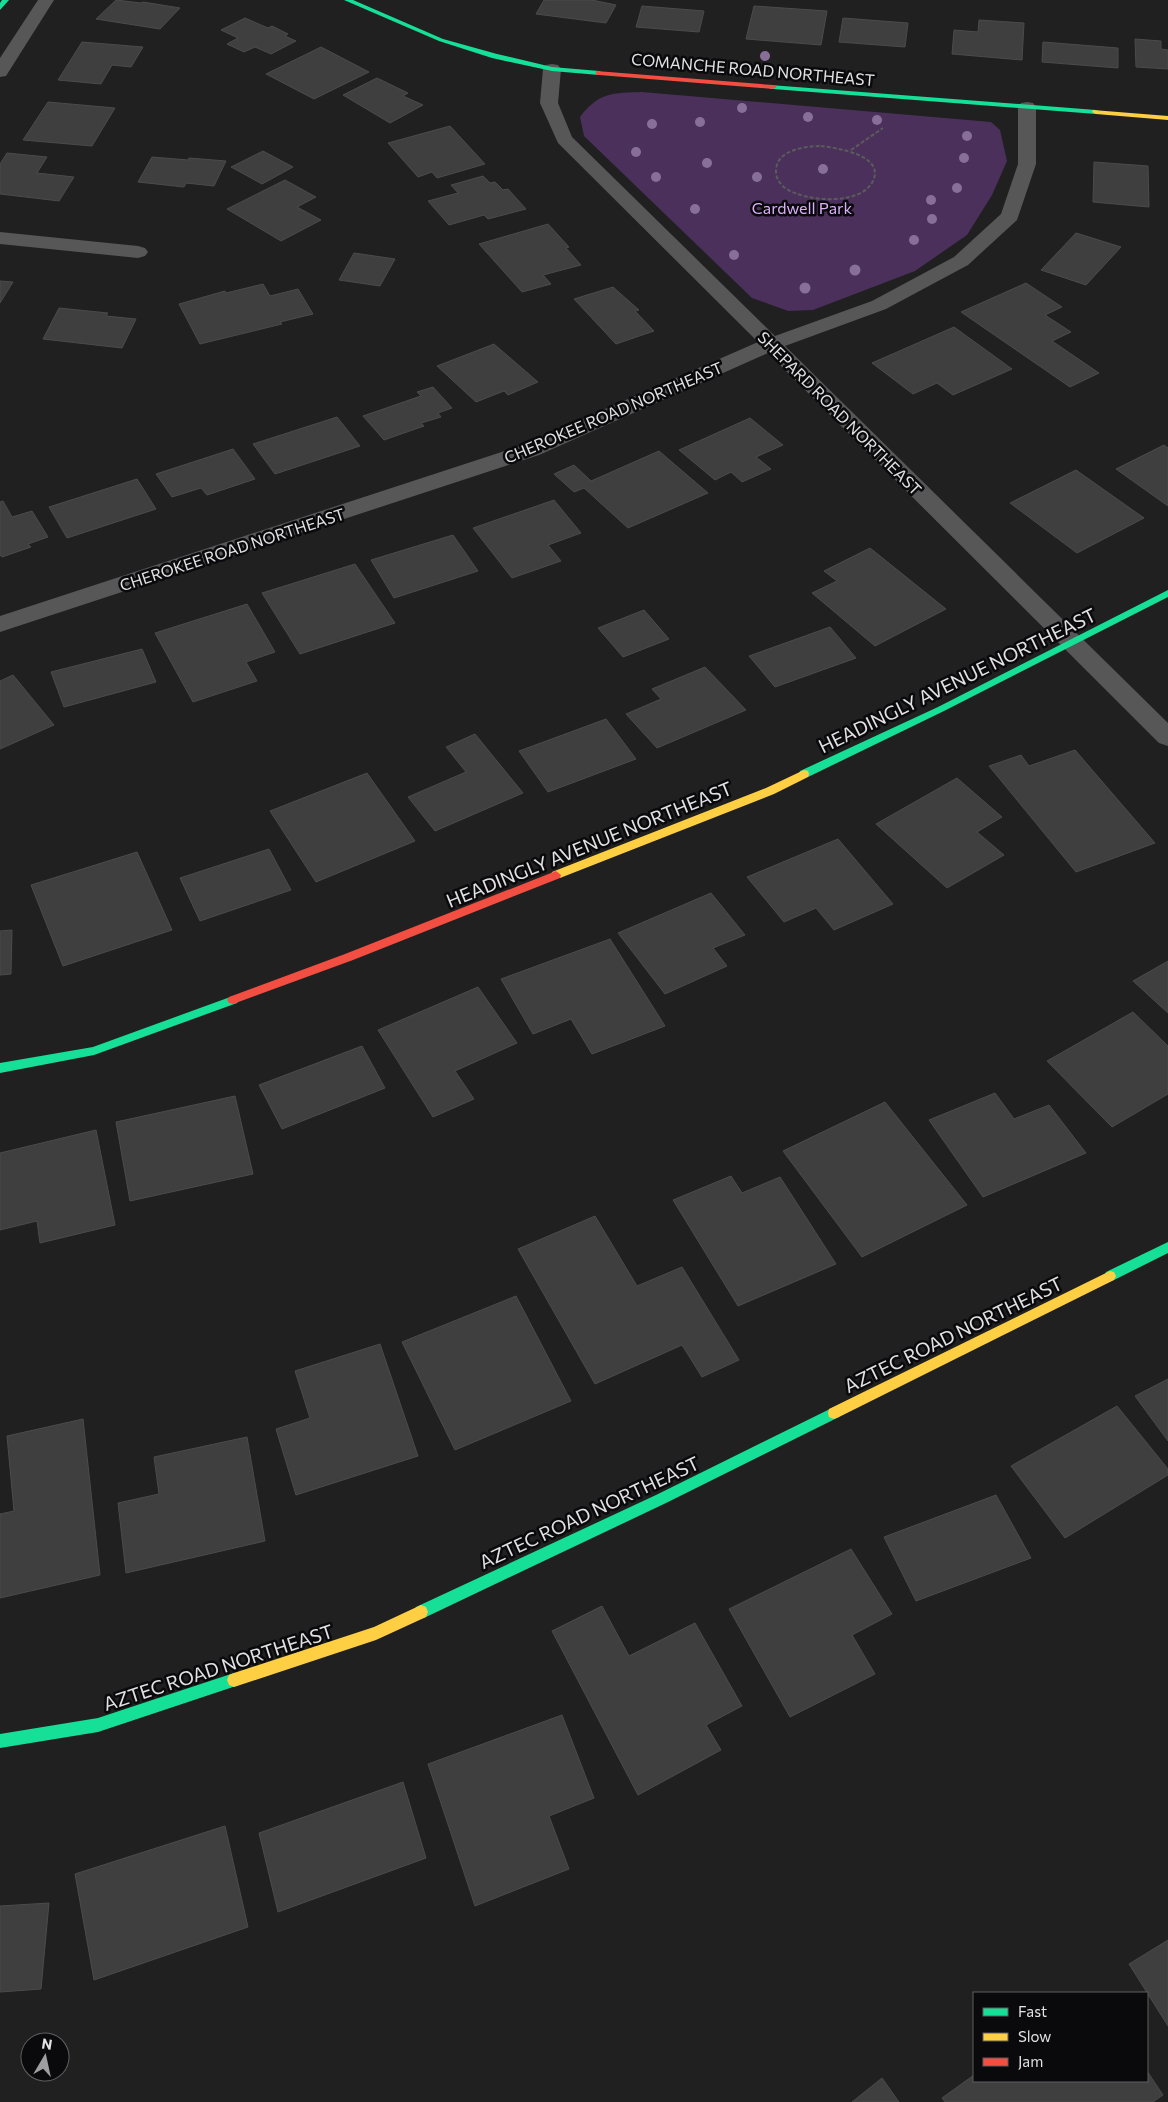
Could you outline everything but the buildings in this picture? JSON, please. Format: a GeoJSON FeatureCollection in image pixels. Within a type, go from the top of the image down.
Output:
{"type":"FeatureCollection","features":[{"type":"Feature","properties":{"kind":"street"},"geometry":{"type":"LineString","coordinates":[[0,8],[6,0]]}},
{"type":"Feature","properties":{"kind":"street"},"geometry":{"type":"LineString","coordinates":[[0,72],[46,0]]}},
{"type":"Feature","properties":{"kind":"street","name":"COMANCHE ROAD NORTHEAST"},"geometry":{"type":"LineString","coordinates":[[347,0],[441,40],[495,56],[552,69],[1168,118]]}},
{"type":"Feature","properties":{"kind":"street","name":"SHEPARD ROAD NORTHEAST"},"geometry":{"type":"LineString","coordinates":[[552,69],[550,103],[564,139],[1168,737]]}},
{"type":"Feature","properties":{"kind":"street","name":"CHEROKEE ROAD NORTHEAST"},"geometry":{"type":"LineString","coordinates":[[0,624],[531,450],[771,344],[879,305],[961,261],[1010,216],[1027,164],[1027,107]]}},
{"type":"Feature","properties":{"kind":"street"},"geometry":{"type":"LineString","coordinates":[[0,238],[138,252]]}},
{"type":"Feature","properties":{"kind":"street","name":"HEADINGLY AVENUE NORTHEAST"},"geometry":{"type":"LineString","coordinates":[[0,1068],[94,1052],[349,957],[752,799],[941,709],[1168,593]]}},
{"type":"Feature","properties":{"kind":"street","name":"AZTEC ROAD NORTHEAST"},"geometry":{"type":"LineString","coordinates":[[0,1741],[98,1725],[376,1633],[661,1499],[1168,1247]]}},
{"type":"Feature","properties":{"kind":"path"},"geometry":{"type":"LineString","coordinates":[[828,146],[851,150],[864,157],[872,165],[875,175],[872,184],[863,191],[850,197],[816,198],[799,195],[787,189],[778,181],[774,173],[776,164],[782,157],[792,151],[805,147],[828,146]]}},
{"type":"Feature","properties":{"kind":"green space","name":"Cardwell Park"},"geometry":{"type":"Polygon","coordinates":[[[642,92],[991,122],[1000,130],[1007,161],[992,195],[967,235],[915,271],[813,310],[788,311],[752,298],[584,136],[580,117],[600,98],[615,94],[642,92]]]}},
{"type":"Feature","properties":{"kind":"traffic: fast"},"geometry":{"type":"LineString","coordinates":[[0,8],[6,0]]}},
{"type":"Feature","properties":{"kind":"traffic: fast"},"geometry":{"type":"LineString","coordinates":[[347,0],[441,40],[495,56],[552,69],[599,73]]}},
{"type":"Feature","properties":{"kind":"traffic: fast"},"geometry":{"type":"LineString","coordinates":[[773,87],[1096,112]]}},
{"type":"Feature","properties":{"kind":"traffic: fast"},"geometry":{"type":"LineString","coordinates":[[804,774],[941,709],[1168,593]]}},
{"type":"Feature","properties":{"kind":"traffic: fast"},"geometry":{"type":"LineString","coordinates":[[0,1068],[94,1051],[233,1000]]}},
{"type":"Feature","properties":{"kind":"traffic: fast"},"geometry":{"type":"LineString","coordinates":[[1110,1276],[1168,1247]]}},
{"type":"Feature","properties":{"kind":"traffic: fast"},"geometry":{"type":"LineString","coordinates":[[421,1612],[661,1499],[834,1413]]}},
{"type":"Feature","properties":{"kind":"traffic: fast"},"geometry":{"type":"LineString","coordinates":[[0,1741],[98,1725],[234,1680]]}},
{"type":"Feature","properties":{"kind":"traffic: slow"},"geometry":{"type":"LineString","coordinates":[[1096,112],[1168,118]]}},
{"type":"Feature","properties":{"kind":"traffic: slow"},"geometry":{"type":"LineString","coordinates":[[556,875],[770,791],[804,774]]}},
{"type":"Feature","properties":{"kind":"traffic: slow"},"geometry":{"type":"LineString","coordinates":[[834,1413],[1110,1276]]}},
{"type":"Feature","properties":{"kind":"traffic: slow"},"geometry":{"type":"LineString","coordinates":[[234,1680],[376,1633],[421,1612]]}},
{"type":"Feature","properties":{"kind":"traffic: jam"},"geometry":{"type":"LineString","coordinates":[[599,73],[773,87]]}},
{"type":"Feature","properties":{"kind":"traffic: jam"},"geometry":{"type":"LineString","coordinates":[[233,1000],[349,957],[556,875]]}}]}
